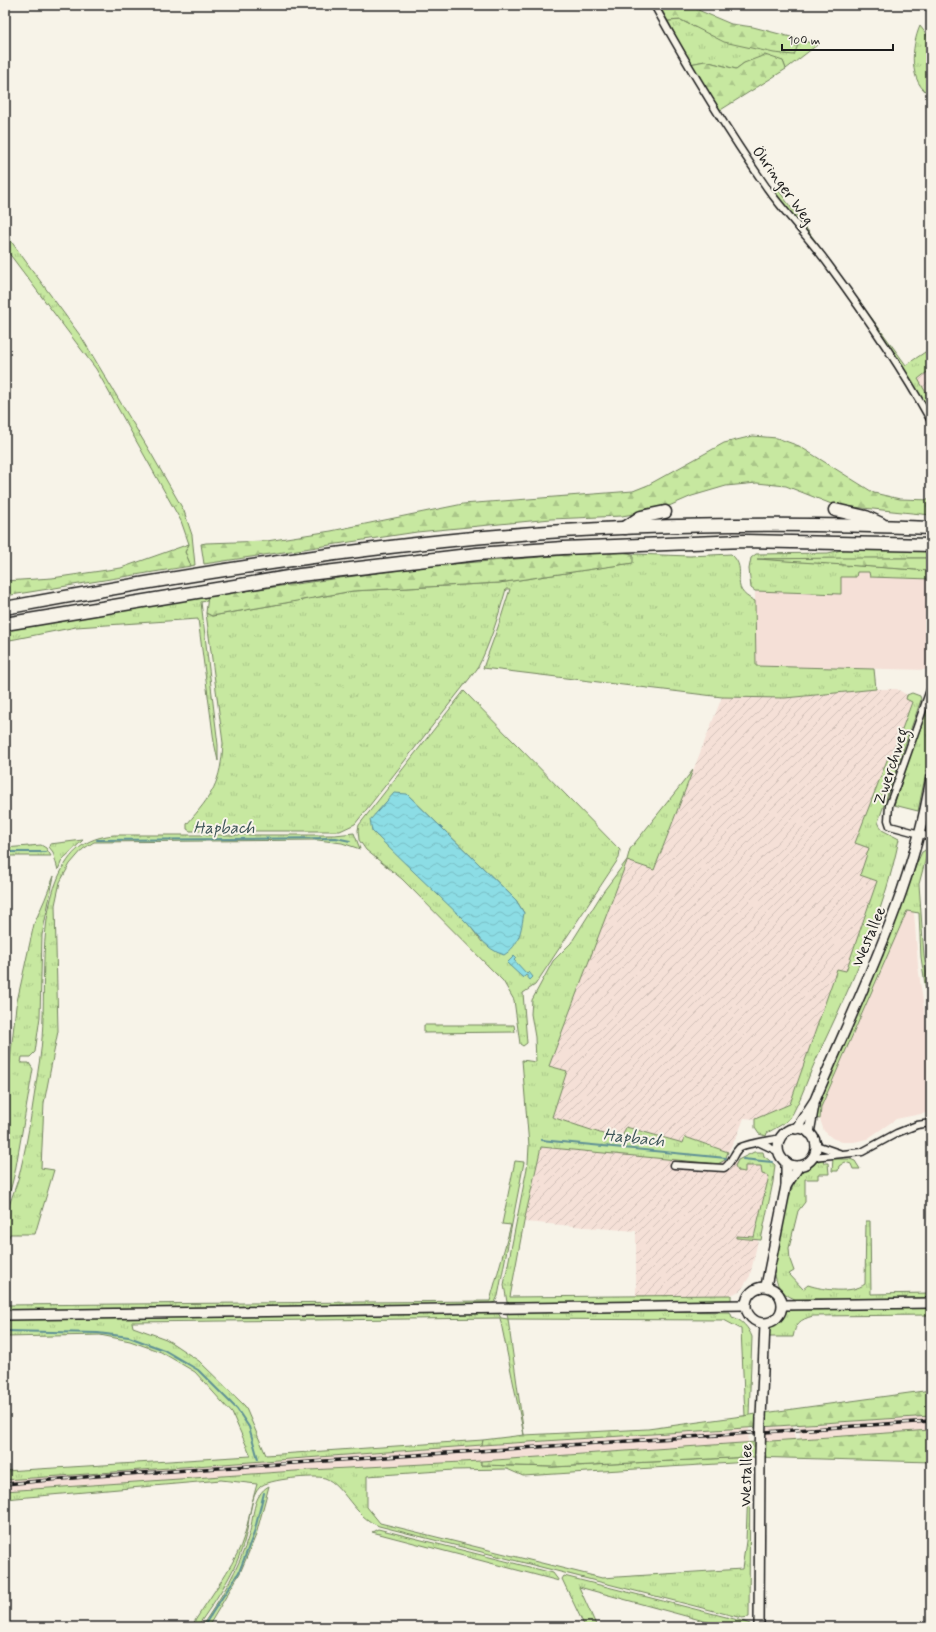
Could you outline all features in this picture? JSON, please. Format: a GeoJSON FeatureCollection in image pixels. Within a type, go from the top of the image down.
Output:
{"type":"FeatureCollection","features":[{"type":"Feature","properties":{"kind":"highway"},"geometry":{"type":"LineString","coordinates":[[835,510],[866,517],[887,526]]}},
{"type":"Feature","properties":{"kind":"highway"},"geometry":{"type":"LineString","coordinates":[[625,528],[641,517],[665,512]]}},
{"type":"Feature","properties":{"kind":"highway"},"geometry":{"type":"LineString","coordinates":[[5,608],[210,572],[394,546],[459,539],[625,528],[748,525],[887,526],[931,528]]}},
{"type":"Feature","properties":{"kind":"highway"},"geometry":{"type":"LineString","coordinates":[[5,624],[212,589],[386,564],[477,554],[563,548],[744,541],[931,545]]}},
{"type":"Feature","properties":{"kind":"main road","name":"Westallee"},"geometry":{"type":"LineString","coordinates":[[796,1129],[814,1100],[899,900],[919,835],[931,778]]}},
{"type":"Feature","properties":{"kind":"main road","name":"Westallee"},"geometry":{"type":"LineString","coordinates":[[809,1133],[814,1100]]}},
{"type":"Feature","properties":{"kind":"main road"},"geometry":{"type":"LineString","coordinates":[[766,1286],[786,1186],[786,1162],[779,1152],[779,1143],[781,1138],[790,1130],[796,1129],[809,1133],[816,1144],[813,1157],[807,1163],[799,1166],[786,1186]]}},
{"type":"Feature","properties":{"kind":"main road"},"geometry":{"type":"LineString","coordinates":[[786,1162],[799,1166]]}},
{"type":"Feature","properties":{"kind":"main road"},"geometry":{"type":"LineString","coordinates":[[766,1286],[778,1292],[783,1305],[781,1313],[777,1318],[765,1324],[751,1318],[746,1305],[747,1298],[751,1292],[758,1287],[766,1286]]}},
{"type":"Feature","properties":{"kind":"main road"},"geometry":{"type":"LineString","coordinates":[[783,1305],[931,1303]]}},
{"type":"Feature","properties":{"kind":"main road"},"geometry":{"type":"LineString","coordinates":[[5,1315],[746,1305]]}},
{"type":"Feature","properties":{"kind":"main road","name":"Westallee"},"geometry":{"type":"LineString","coordinates":[[759,1627],[760,1454],[765,1324]]}},
{"type":"Feature","properties":{"kind":"street","name":"Öhringer Weg"},"geometry":{"type":"LineString","coordinates":[[654,5],[687,64],[768,189],[828,264],[904,374],[931,421]]}},
{"type":"Feature","properties":{"kind":"street","name":"Zwerchweg"},"geometry":{"type":"LineString","coordinates":[[919,835],[890,826],[888,820],[889,806],[931,687]]}},
{"type":"Feature","properties":{"kind":"street"},"geometry":{"type":"LineString","coordinates":[[919,835],[931,837]]}},
{"type":"Feature","properties":{"kind":"street"},"geometry":{"type":"LineString","coordinates":[[813,1157],[862,1152],[917,1124],[931,1123]]}},
{"type":"Feature","properties":{"kind":"street"},"geometry":{"type":"LineString","coordinates":[[674,1165],[724,1168],[730,1164],[738,1149],[745,1144],[760,1143],[781,1138]]}},
{"type":"Feature","properties":{"kind":"street"},"geometry":{"type":"LineString","coordinates":[[760,1143],[779,1152]]}},
{"type":"Feature","properties":{"kind":"street"},"geometry":{"type":"LineString","coordinates":[[816,1144],[840,1154]]}},
{"type":"Feature","properties":{"kind":"shaded area"},"geometry":{"type":"Polygon","coordinates":[[[931,364],[931,407],[914,375],[931,364]]]}},
{"type":"Feature","properties":{"kind":"shaded area"},"geometry":{"type":"Polygon","coordinates":[[[856,572],[870,572],[870,577],[931,579],[931,670],[755,666],[755,591],[840,594],[841,577],[856,577],[856,572]]]}},
{"type":"Feature","properties":{"kind":"shaded area"},"geometry":{"type":"Polygon","coordinates":[[[876,689],[897,689],[907,695],[906,699],[912,701],[892,756],[890,755],[855,842],[869,848],[877,881],[846,972],[837,969],[790,1104],[755,1119],[744,1118],[738,1134],[728,1152],[685,1137],[683,1143],[627,1127],[621,1140],[552,1117],[567,1071],[549,1066],[627,860],[654,870],[722,697],[785,698],[876,689]]]}},
{"type":"Feature","properties":{"kind":"shaded area"},"geometry":{"type":"Polygon","coordinates":[[[907,910],[914,912],[918,966],[931,1059],[931,1112],[896,1119],[867,1139],[854,1142],[842,1142],[832,1138],[824,1131],[820,1119],[821,1107],[907,910]]]}},
{"type":"Feature","properties":{"kind":"shaded area"},"geometry":{"type":"Polygon","coordinates":[[[541,1147],[775,1165],[750,1276],[741,1290],[731,1295],[636,1296],[636,1231],[524,1222],[541,1147]]]}},
{"type":"Feature","properties":{"kind":"shaded area"},"geometry":{"type":"Polygon","coordinates":[[[931,1416],[931,1430],[800,1439],[799,1425],[931,1416]]]}},
{"type":"Feature","properties":{"kind":"shaded area"},"geometry":{"type":"Polygon","coordinates":[[[793,1425],[795,1440],[765,1442],[766,1427],[793,1425]]]}},
{"type":"Feature","properties":{"kind":"shaded area"},"geometry":{"type":"Polygon","coordinates":[[[749,1428],[748,1443],[481,1461],[310,1470],[5,1491],[5,1480],[482,1445],[749,1428]]]}},
{"type":"Feature","properties":{"kind":"green space"},"geometry":{"type":"Polygon","coordinates":[[[659,5],[692,5],[698,10],[731,24],[753,27],[791,37],[798,45],[794,55],[774,53],[724,42],[681,20],[668,21],[659,5]]]}},
{"type":"Feature","properties":{"kind":"green space"},"geometry":{"type":"Polygon","coordinates":[[[681,20],[694,27],[798,45],[791,37],[817,45],[786,69],[783,61],[744,63],[736,69],[705,61],[690,64],[668,21],[681,20]]]}},
{"type":"Feature","properties":{"kind":"green space"},"geometry":{"type":"Polygon","coordinates":[[[920,26],[931,40],[931,95],[924,90],[918,82],[915,74],[913,54],[920,26]]]}},
{"type":"Feature","properties":{"kind":"green space"},"geometry":{"type":"Polygon","coordinates":[[[765,55],[783,61],[786,69],[719,111],[690,64],[705,61],[736,69],[744,63],[765,55]]]}},
{"type":"Feature","properties":{"kind":"green space"},"geometry":{"type":"Polygon","coordinates":[[[776,187],[906,365],[931,348],[931,369],[918,379],[931,401],[931,421],[873,328],[771,190],[776,187]]]}},
{"type":"Feature","properties":{"kind":"green space"},"geometry":{"type":"Polygon","coordinates":[[[5,233],[82,338],[152,455],[184,511],[192,535],[195,565],[191,566],[185,552],[189,544],[181,521],[96,369],[5,248],[5,233]]]}},
{"type":"Feature","properties":{"kind":"green space"},"geometry":{"type":"Polygon","coordinates":[[[753,436],[777,438],[799,446],[874,493],[900,499],[931,500],[931,515],[834,505],[786,486],[757,483],[726,486],[692,496],[662,509],[622,516],[551,519],[417,532],[204,564],[201,544],[206,543],[267,541],[331,531],[463,504],[633,491],[648,485],[724,443],[753,436]]]}},
{"type":"Feature","properties":{"kind":"green space"},"geometry":{"type":"Polygon","coordinates":[[[189,544],[185,552],[191,566],[5,596],[5,581],[52,578],[121,568],[189,544]]]}},
{"type":"Feature","properties":{"kind":"green space"},"geometry":{"type":"Polygon","coordinates":[[[851,548],[931,551],[931,558],[764,559],[931,571],[931,579],[870,577],[869,572],[857,572],[856,577],[841,577],[841,594],[755,591],[751,588],[749,569],[751,558],[756,554],[828,553],[851,548]]]}},
{"type":"Feature","properties":{"kind":"green space"},"geometry":{"type":"Polygon","coordinates":[[[616,551],[633,554],[633,563],[499,583],[353,591],[212,616],[206,613],[208,596],[428,566],[616,551]]]}},
{"type":"Feature","properties":{"kind":"green space"},"geometry":{"type":"Polygon","coordinates":[[[633,554],[690,556],[731,554],[737,560],[739,567],[739,584],[741,590],[746,596],[755,601],[756,666],[874,669],[876,689],[785,698],[722,697],[483,668],[510,589],[506,589],[490,640],[477,669],[355,824],[340,831],[190,831],[187,829],[187,824],[203,805],[214,788],[222,757],[223,743],[206,613],[212,616],[353,591],[499,583],[632,563],[633,554]]]}},
{"type":"Feature","properties":{"kind":"green space"},"geometry":{"type":"Polygon","coordinates":[[[931,558],[931,571],[757,559],[931,558]]]}},
{"type":"Feature","properties":{"kind":"green space"},"geometry":{"type":"Polygon","coordinates":[[[208,596],[207,601],[201,602],[218,745],[218,761],[214,742],[198,619],[76,627],[5,641],[5,630],[208,596]]]}},
{"type":"Feature","properties":{"kind":"green space"},"geometry":{"type":"Polygon","coordinates":[[[464,691],[620,850],[619,858],[535,985],[523,993],[527,1043],[523,1046],[520,1044],[514,1000],[503,981],[402,879],[366,850],[359,840],[359,825],[464,691]],[[407,794],[466,921],[482,942],[524,913],[516,900],[407,794]]]}},
{"type":"Feature","properties":{"kind":"green space"},"geometry":{"type":"Polygon","coordinates":[[[912,693],[920,696],[921,700],[878,822],[882,830],[899,839],[885,895],[854,976],[791,1117],[767,1133],[766,1136],[759,1134],[755,1128],[755,1119],[790,1104],[837,969],[846,971],[877,881],[860,875],[869,848],[855,843],[889,755],[892,756],[912,702],[906,699],[907,695],[912,693]]]}},
{"type":"Feature","properties":{"kind":"green space"},"geometry":{"type":"Polygon","coordinates":[[[931,694],[931,748],[918,811],[894,805],[931,694]]]}},
{"type":"Feature","properties":{"kind":"green space"},"geometry":{"type":"Polygon","coordinates":[[[693,770],[654,870],[627,861],[549,1066],[567,1071],[552,1117],[621,1140],[626,1127],[683,1143],[685,1137],[728,1152],[725,1160],[718,1164],[541,1147],[524,1222],[510,1297],[731,1295],[731,1300],[514,1305],[507,1302],[504,1285],[528,1163],[529,1146],[522,1060],[536,1062],[535,1037],[531,1014],[532,1000],[553,961],[571,943],[603,892],[627,860],[630,849],[693,770]]]}},
{"type":"Feature","properties":{"kind":"green space"},"geometry":{"type":"Polygon","coordinates":[[[354,833],[360,849],[342,843],[318,840],[94,842],[83,849],[70,864],[60,882],[55,905],[58,1031],[44,1103],[41,1168],[54,1170],[35,1234],[10,1234],[5,1248],[6,1217],[23,1158],[40,1058],[47,919],[51,898],[58,878],[73,853],[95,839],[114,835],[335,835],[354,833]]]}},
{"type":"Feature","properties":{"kind":"green space"},"geometry":{"type":"Polygon","coordinates":[[[83,840],[62,860],[58,870],[53,852],[49,847],[50,844],[83,840]]]}},
{"type":"Feature","properties":{"kind":"green space"},"geometry":{"type":"Polygon","coordinates":[[[41,845],[46,848],[51,856],[5,856],[5,848],[41,845]]]}},
{"type":"Feature","properties":{"kind":"green space"},"geometry":{"type":"Polygon","coordinates":[[[931,847],[931,854],[927,854],[919,884],[924,956],[931,1003],[931,1025],[921,957],[919,913],[907,911],[821,1107],[820,1119],[815,1118],[819,1098],[903,902],[916,865],[922,852],[931,847]]]}},
{"type":"Feature","properties":{"kind":"green space"},"geometry":{"type":"Polygon","coordinates":[[[54,876],[42,935],[40,1017],[35,1052],[30,1057],[22,1057],[21,1063],[29,1063],[33,1069],[15,1172],[5,1211],[5,1107],[16,1006],[34,924],[54,876]]]}},
{"type":"Feature","properties":{"kind":"green space"},"geometry":{"type":"Polygon","coordinates":[[[424,1025],[514,1025],[515,1032],[424,1033],[424,1025]]]}},
{"type":"Feature","properties":{"kind":"green space"},"geometry":{"type":"Polygon","coordinates":[[[754,1152],[763,1152],[764,1156],[775,1165],[761,1240],[736,1238],[736,1236],[754,1237],[769,1176],[762,1174],[761,1166],[745,1166],[745,1172],[738,1171],[735,1166],[738,1160],[754,1152]]]}},
{"type":"Feature","properties":{"kind":"green space"},"geometry":{"type":"Polygon","coordinates":[[[823,1159],[824,1163],[828,1163],[829,1174],[818,1174],[818,1179],[805,1179],[805,1202],[798,1211],[789,1248],[790,1260],[794,1271],[789,1274],[803,1289],[808,1285],[829,1290],[845,1290],[853,1289],[865,1284],[866,1221],[870,1221],[871,1294],[931,1293],[931,1300],[795,1299],[785,1294],[781,1290],[775,1277],[775,1265],[789,1196],[801,1169],[823,1159]]]}},
{"type":"Feature","properties":{"kind":"green space"},"geometry":{"type":"Polygon","coordinates":[[[833,1159],[850,1159],[855,1161],[860,1169],[853,1169],[851,1164],[845,1162],[839,1166],[838,1171],[832,1171],[833,1159]]]}},
{"type":"Feature","properties":{"kind":"green space"},"geometry":{"type":"Polygon","coordinates":[[[515,1161],[524,1162],[498,1296],[495,1302],[486,1305],[5,1312],[5,1305],[490,1301],[511,1225],[502,1224],[515,1161]]]}},
{"type":"Feature","properties":{"kind":"green space"},"geometry":{"type":"Polygon","coordinates":[[[931,1303],[931,1315],[813,1316],[804,1319],[797,1325],[793,1337],[764,1337],[765,1324],[777,1318],[783,1305],[931,1303]]]}},
{"type":"Feature","properties":{"kind":"green space"},"geometry":{"type":"Polygon","coordinates":[[[626,1311],[730,1312],[732,1317],[744,1324],[752,1337],[749,1415],[745,1416],[741,1329],[724,1320],[508,1319],[507,1313],[626,1311]]]}},
{"type":"Feature","properties":{"kind":"green space"},"geometry":{"type":"Polygon","coordinates":[[[498,1313],[501,1318],[508,1319],[524,1435],[500,1318],[132,1322],[133,1327],[166,1339],[199,1361],[245,1406],[266,1455],[483,1440],[482,1445],[5,1480],[5,1471],[251,1456],[232,1413],[195,1372],[161,1352],[130,1341],[100,1335],[5,1337],[5,1318],[498,1313]]]}},
{"type":"Feature","properties":{"kind":"green space"},"geometry":{"type":"Polygon","coordinates":[[[931,1390],[931,1416],[482,1445],[483,1440],[524,1435],[648,1429],[931,1390]]]}},
{"type":"Feature","properties":{"kind":"green space"},"geometry":{"type":"Polygon","coordinates":[[[931,1430],[931,1462],[750,1457],[553,1467],[481,1465],[481,1461],[931,1430]]]}},
{"type":"Feature","properties":{"kind":"green space"},"geometry":{"type":"Polygon","coordinates":[[[750,1457],[749,1617],[742,1618],[379,1526],[370,1522],[363,1516],[338,1487],[325,1478],[302,1477],[264,1484],[253,1499],[257,1484],[221,1480],[5,1499],[5,1491],[310,1470],[481,1461],[481,1465],[553,1467],[750,1457]],[[749,1462],[523,1476],[507,1469],[454,1470],[367,1476],[367,1507],[380,1523],[602,1578],[742,1569],[746,1541],[749,1462]]]}},
{"type":"Feature","properties":{"kind":"green space"},"geometry":{"type":"Polygon","coordinates":[[[269,1486],[256,1535],[240,1573],[208,1627],[201,1627],[216,1605],[235,1571],[245,1548],[254,1508],[259,1495],[269,1486]]]}},
{"type":"Feature","properties":{"kind":"green space"},"geometry":{"type":"Polygon","coordinates":[[[250,1514],[244,1543],[227,1581],[197,1627],[191,1627],[221,1582],[237,1554],[244,1537],[250,1514]]]}},
{"type":"Feature","properties":{"kind":"green space"},"geometry":{"type":"Polygon","coordinates":[[[378,1529],[553,1573],[559,1581],[372,1532],[378,1529]]]}},
{"type":"Feature","properties":{"kind":"green space"},"geometry":{"type":"Polygon","coordinates":[[[564,1576],[742,1621],[753,1627],[726,1627],[579,1587],[597,1627],[585,1627],[562,1579],[564,1576]]]}},
{"type":"Feature","properties":{"kind":"water"},"geometry":{"type":"Polygon","coordinates":[[[394,793],[407,794],[516,900],[524,913],[522,925],[517,942],[504,955],[491,949],[481,940],[463,919],[372,831],[370,820],[394,793]]]}},
{"type":"Feature","properties":{"kind":"water"},"geometry":{"type":"Polygon","coordinates":[[[514,956],[516,958],[514,960],[527,974],[529,972],[533,977],[530,980],[526,975],[523,978],[507,963],[514,956]]]}},
{"type":"Feature","properties":{"kind":"waterway","name":"Hapbach"},"geometry":{"type":"LineString","coordinates":[[97,840],[336,838],[350,841]]}},
{"type":"Feature","properties":{"kind":"waterway","name":"Hapbach"},"geometry":{"type":"LineString","coordinates":[[5,852],[45,852]]}},
{"type":"Feature","properties":{"kind":"waterway","name":"Hapbach"},"geometry":{"type":"LineString","coordinates":[[541,1140],[726,1158]]}},
{"type":"Feature","properties":{"kind":"waterway","name":"Hapbach"},"geometry":{"type":"LineString","coordinates":[[743,1159],[772,1162]]}},
{"type":"Feature","properties":{"kind":"waterway"},"geometry":{"type":"LineString","coordinates":[[5,1331],[98,1333],[129,1337],[164,1350],[198,1370],[237,1409],[249,1427],[258,1459]]}},
{"type":"Feature","properties":{"kind":"waterway"},"geometry":{"type":"LineString","coordinates":[[203,1627],[239,1572],[254,1533],[264,1493]]}},
{"type":"Feature","properties":{"kind":"railway"},"geometry":{"type":"LineString","coordinates":[[5,1484],[96,1476],[931,1421]]}}]}
